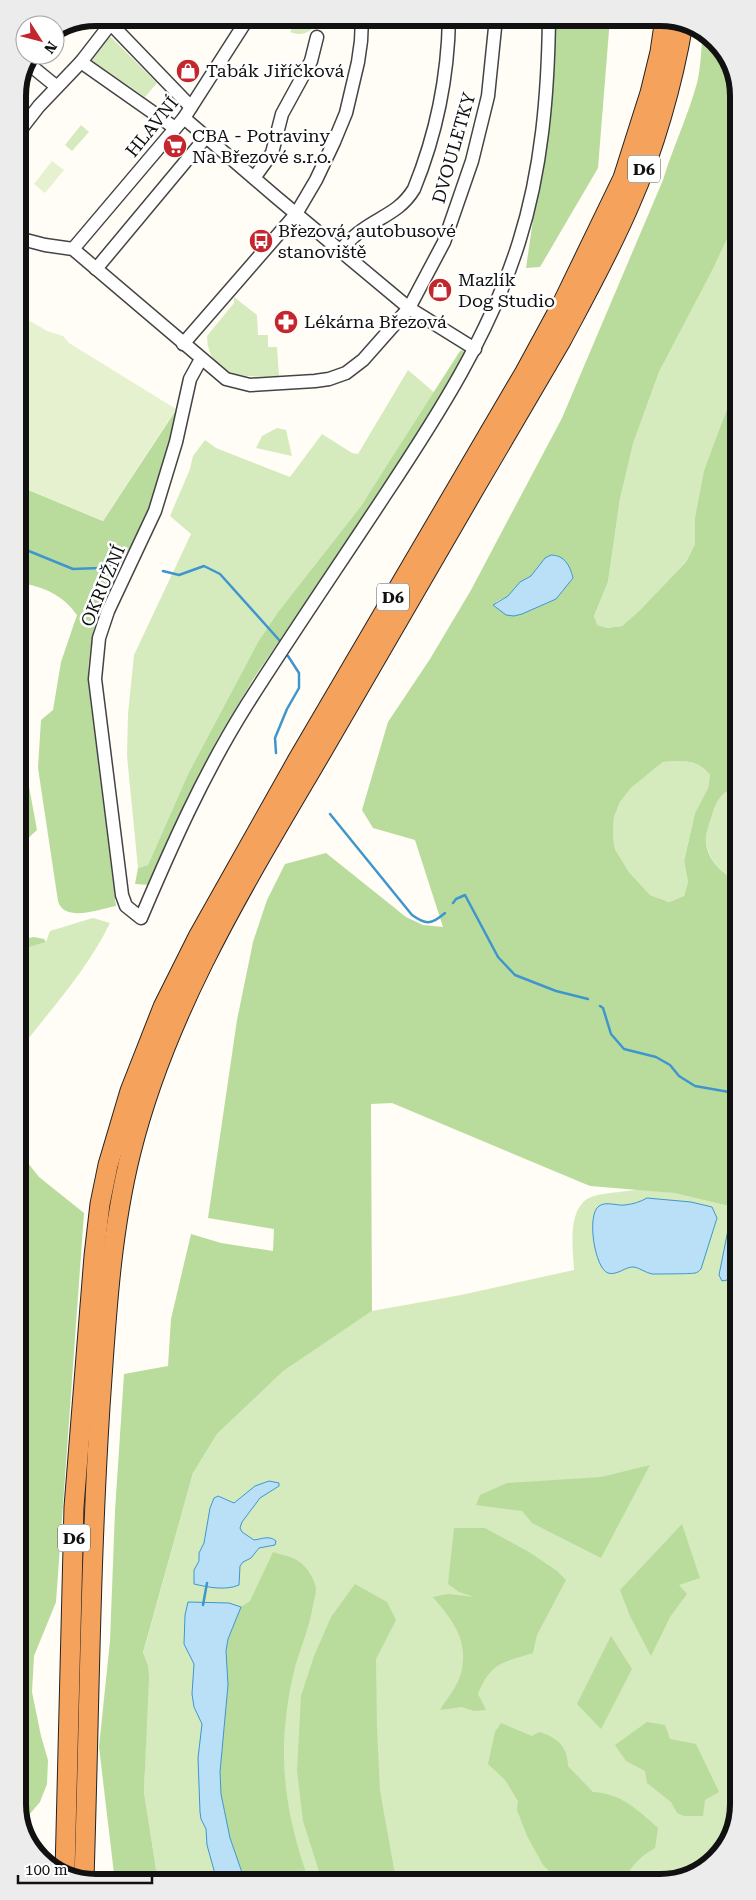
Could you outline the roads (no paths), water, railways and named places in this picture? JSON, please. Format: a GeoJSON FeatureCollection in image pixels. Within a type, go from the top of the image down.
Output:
{"type":"FeatureCollection","features":[{"type":"Feature","properties":{"kind":"highway","name":"D6"},"geometry":{"type":"LineString","coordinates":[[65,1866],[74,1507],[94,1256],[100,1204],[120,1122],[144,1052],[163,1007],[198,937],[297,761],[564,302],[623,178],[638,135],[667,27]]}},
{"type":"Feature","properties":{"kind":"highway","name":"D6"},"geometry":{"type":"LineString","coordinates":[[84,1872],[94,1508],[106,1322],[112,1252],[118,1213],[127,1170],[147,1095],[180,1011],[250,876],[556,350],[602,265],[631,204],[653,146],[674,68],[670,27]]}},
{"type":"Feature","properties":{"kind":"highway"},"geometry":{"type":"LineString","coordinates":[[674,68],[686,43],[688,33]]}},
{"type":"Feature","properties":{"kind":"street"},"geometry":{"type":"LineString","coordinates":[[26,124],[81,62],[109,26]]}},
{"type":"Feature","properties":{"kind":"street"},"geometry":{"type":"LineString","coordinates":[[118,26],[191,107]]}},
{"type":"Feature","properties":{"kind":"street","name":"HLAVNÍ"},"geometry":{"type":"LineString","coordinates":[[73,250],[184,118],[243,26]]}},
{"type":"Feature","properties":{"kind":"street"},"geometry":{"type":"LineString","coordinates":[[183,344],[296,214],[334,142],[346,113],[358,62],[362,26]]}},
{"type":"Feature","properties":{"kind":"street"},"geometry":{"type":"LineString","coordinates":[[340,250],[360,231],[399,208],[414,189],[441,99],[448,48],[449,26]]}},
{"type":"Feature","properties":{"kind":"street","name":"DVOULETKY"},"geometry":{"type":"LineString","coordinates":[[409,308],[444,242],[472,161],[488,96],[495,26]]}},
{"type":"Feature","properties":{"kind":"street"},"geometry":{"type":"LineString","coordinates":[[184,118],[409,308],[475,349],[504,285],[519,242],[531,198],[543,129],[548,78],[549,26]]}},
{"type":"Feature","properties":{"kind":"street"},"geometry":{"type":"LineString","coordinates":[[254,178],[272,153],[282,114],[311,60],[317,37]]}},
{"type":"Feature","properties":{"kind":"street"},"geometry":{"type":"LineString","coordinates":[[81,62],[175,128]]}},
{"type":"Feature","properties":{"kind":"street"},"geometry":{"type":"LineString","coordinates":[[33,67],[57,87]]}},
{"type":"Feature","properties":{"kind":"street"},"geometry":{"type":"LineString","coordinates":[[96,269],[206,137]]}},
{"type":"Feature","properties":{"kind":"street"},"geometry":{"type":"LineString","coordinates":[[26,240],[73,250],[226,379],[243,384],[282,384],[329,379],[346,373],[363,360],[409,308]]}},
{"type":"Feature","properties":{"kind":"street","name":"OKRUŽNÍ"},"geometry":{"type":"LineString","coordinates":[[201,359],[190,379],[176,442],[155,511],[108,611],[99,638],[96,656],[95,679],[122,895],[126,906],[141,918],[193,799],[216,756],[245,707],[428,430],[475,349]]}},
{"type":"Feature","properties":{"kind":"water"},"geometry":{"type":"Polygon","coordinates":[[[556,555],[566,562],[573,578],[556,599],[514,616],[506,615],[493,605],[508,596],[520,582],[531,576],[545,558],[556,555]]]}},
{"type":"Feature","properties":{"kind":"water"},"geometry":{"type":"Polygon","coordinates":[[[647,1198],[691,1202],[712,1207],[717,1218],[701,1269],[698,1272],[688,1274],[652,1274],[634,1267],[611,1274],[603,1269],[599,1262],[594,1241],[593,1220],[595,1211],[602,1205],[628,1205],[647,1198]]]}},
{"type":"Feature","properties":{"kind":"water"},"geometry":{"type":"Polygon","coordinates":[[[730,1220],[730,1279],[722,1281],[719,1275],[730,1220]]]}},
{"type":"Feature","properties":{"kind":"water"},"geometry":{"type":"Polygon","coordinates":[[[269,1481],[279,1483],[279,1486],[260,1498],[242,1522],[240,1528],[242,1532],[254,1540],[271,1538],[276,1541],[275,1545],[259,1548],[251,1558],[243,1562],[240,1566],[239,1585],[222,1588],[194,1584],[194,1570],[199,1561],[199,1553],[204,1543],[210,1508],[214,1498],[218,1496],[234,1503],[255,1486],[269,1481]]]}},
{"type":"Feature","properties":{"kind":"water"},"geometry":{"type":"Polygon","coordinates":[[[188,1602],[229,1603],[241,1607],[228,1639],[226,1651],[228,1685],[220,1772],[221,1794],[230,1838],[243,1874],[215,1874],[207,1845],[206,1829],[201,1819],[198,1758],[202,1724],[194,1707],[192,1694],[194,1664],[184,1644],[185,1615],[188,1602]]]}},
{"type":"Feature","properties":{"kind":"waterway"},"geometry":{"type":"LineString","coordinates":[[26,550],[73,569],[99,568],[121,561]]}},
{"type":"Feature","properties":{"kind":"waterway"},"geometry":{"type":"LineString","coordinates":[[163,571],[179,575],[204,566],[220,574],[280,641]]}},
{"type":"Feature","properties":{"kind":"waterway"},"geometry":{"type":"LineString","coordinates":[[276,753],[275,738],[287,709],[299,688],[299,673],[288,656]]}},
{"type":"Feature","properties":{"kind":"waterway"},"geometry":{"type":"LineString","coordinates":[[330,814],[412,915],[421,921],[432,922],[445,913]]}},
{"type":"Feature","properties":{"kind":"waterway"},"geometry":{"type":"LineString","coordinates":[[453,903],[456,899],[465,895],[498,957],[515,975],[556,991],[588,999]]}},
{"type":"Feature","properties":{"kind":"waterway"},"geometry":{"type":"LineString","coordinates":[[600,1006],[603,1008],[611,1034],[624,1049],[656,1057],[670,1065],[679,1076],[695,1086],[729,1092]]}},
{"type":"Feature","properties":{"kind":"waterway"},"geometry":{"type":"LineString","coordinates":[[203,1605],[207,1583]]}},
{"type":"Feature","properties":{"kind":"place","name":"Tabák Jiříčková"},"geometry":{"type":"Point","coordinates":[188,71]}},
{"type":"Feature","properties":{"kind":"place","name":"CBA - Potraviny Na Březové s.r.o."},"geometry":{"type":"Point","coordinates":[175,146]}},
{"type":"Feature","properties":{"kind":"place","name":"Březová, autobusové stanoviště"},"geometry":{"type":"Point","coordinates":[261,241]}},
{"type":"Feature","properties":{"kind":"place","name":"Mazlík Dog Studio"},"geometry":{"type":"Point","coordinates":[440,290]}},
{"type":"Feature","properties":{"kind":"place","name":"Lékárna Březová"},"geometry":{"type":"Point","coordinates":[286,322]}}]}
